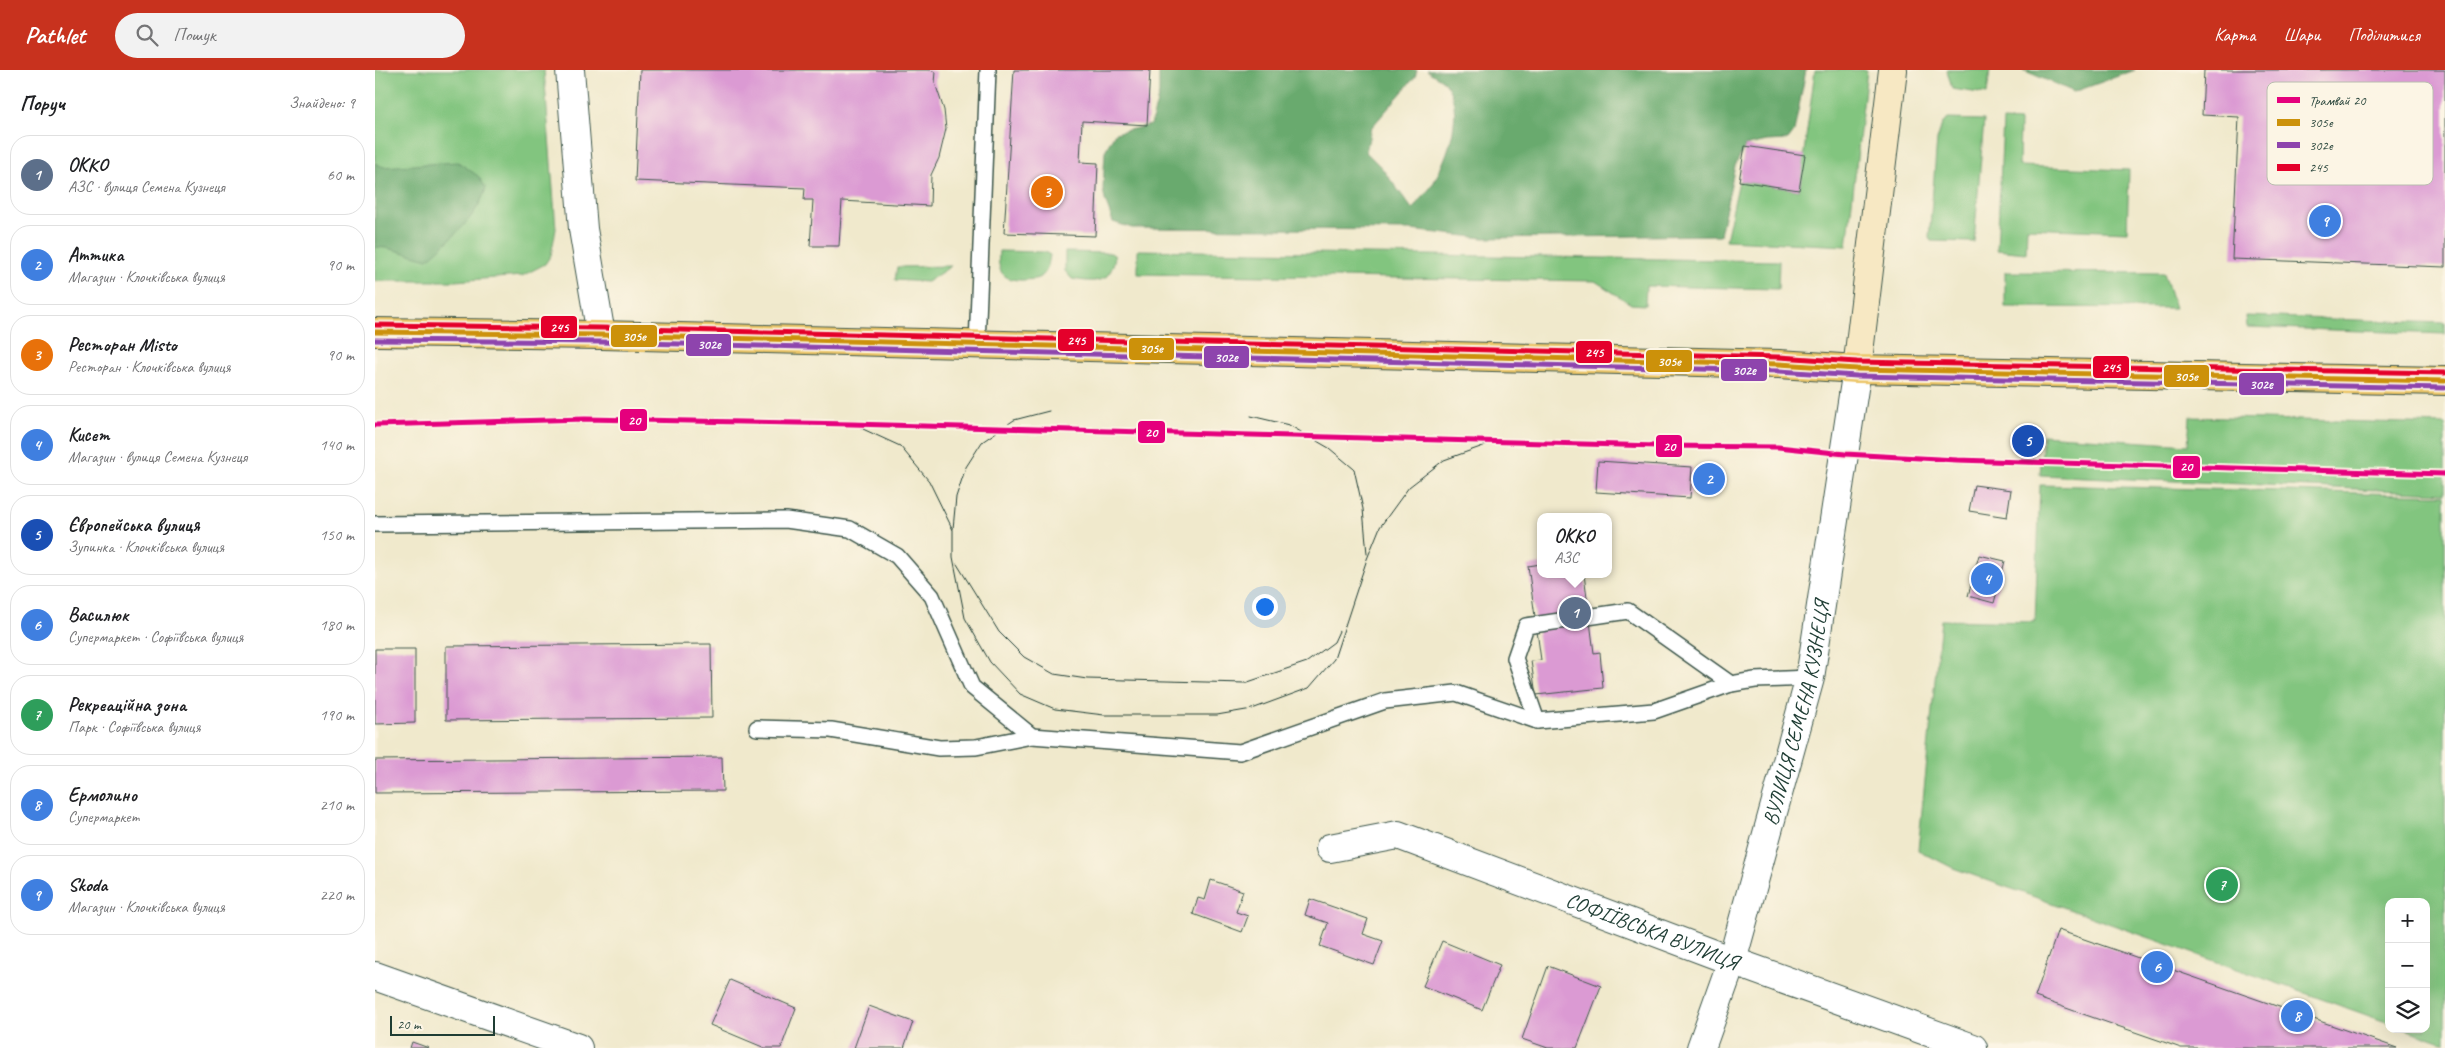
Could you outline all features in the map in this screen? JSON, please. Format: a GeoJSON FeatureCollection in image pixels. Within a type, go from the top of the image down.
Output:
{"type":"FeatureCollection","features":[{"type":"Feature","properties":{"kind":"main road"},"geometry":{"type":"LineString","coordinates":[[1857,369],[1893,70]]}},
{"type":"Feature","properties":{"kind":"main road"},"geometry":{"type":"LineString","coordinates":[[375,332],[601,335],[1779,364],[1857,369],[2445,381]]}},
{"type":"Feature","properties":{"kind":"street"},"geometry":{"type":"LineString","coordinates":[[570,70],[583,229],[601,335]]}},
{"type":"Feature","properties":{"kind":"street","name":"ВУЛИЦЯ СЕМЕНА КУЗНЕЦЯ"},"geometry":{"type":"LineString","coordinates":[[1701,1048],[1731,961],[1810,678],[1857,369]]}},
{"type":"Feature","properties":{"kind":"street","name":"СОФІЇВСЬКА ВУЛИЦЯ"},"geometry":{"type":"LineString","coordinates":[[1330,848],[1397,835],[1731,961],[1973,1048]]}},
{"type":"Feature","properties":{"kind":"street"},"geometry":{"type":"LineString","coordinates":[[375,976],[578,1048]]}},
{"type":"Feature","properties":{"kind":"lane"},"geometry":{"type":"LineString","coordinates":[[977,345],[988,70]]}},
{"type":"Feature","properties":{"kind":"lane"},"geometry":{"type":"LineString","coordinates":[[375,524],[786,520],[850,529],[897,556],[931,596],[972,687],[1031,736]]}},
{"type":"Feature","properties":{"kind":"lane"},"geometry":{"type":"LineString","coordinates":[[1537,721],[1515,658],[1527,626],[1628,611],[1731,684]]}},
{"type":"Feature","properties":{"kind":"lane"},"geometry":{"type":"LineString","coordinates":[[757,728],[831,730],[939,748],[976,747],[1031,736],[1240,752],[1385,701],[1456,693],[1537,721],[1654,711],[1731,684],[1755,680],[1810,678]]}},
{"type":"Feature","properties":{"kind":"green space"},"geometry":{"type":"Polygon","coordinates":[[[375,70],[544,70],[556,229],[551,255],[545,264],[522,276],[455,281],[375,281],[375,70]]]}},
{"type":"Feature","properties":{"kind":"green space"},"geometry":{"type":"Polygon","coordinates":[[[1159,70],[1417,70],[1415,77],[1371,128],[1366,152],[1381,167],[1413,210],[1432,186],[1445,159],[1453,132],[1454,106],[1451,94],[1443,81],[1427,70],[1806,70],[1794,132],[1788,140],[1767,141],[1745,146],[1735,166],[1720,235],[1484,238],[1410,230],[1132,228],[1113,222],[1103,189],[1105,151],[1115,133],[1151,125],[1159,94],[1159,70]]]}},
{"type":"Feature","properties":{"kind":"green space"},"geometry":{"type":"Polygon","coordinates":[[[1815,70],[1867,70],[1847,246],[1726,240],[1739,181],[1799,190],[1815,70]]]}},
{"type":"Feature","properties":{"kind":"green space"},"geometry":{"type":"Polygon","coordinates":[[[1947,70],[1990,70],[1987,94],[1952,89],[1947,70]]]}},
{"type":"Feature","properties":{"kind":"green space"},"geometry":{"type":"Polygon","coordinates":[[[2023,70],[2135,70],[2074,92],[2023,70]]]}},
{"type":"Feature","properties":{"kind":"green space"},"geometry":{"type":"Polygon","coordinates":[[[1948,119],[1984,120],[1974,242],[1931,241],[1929,238],[1937,140],[1942,124],[1948,119]]]}},
{"type":"Feature","properties":{"kind":"green space"},"geometry":{"type":"Polygon","coordinates":[[[2003,120],[2020,121],[2019,166],[2129,170],[2127,232],[2027,228],[2026,253],[1997,250],[2003,120]]]}},
{"type":"Feature","properties":{"kind":"green space"},"geometry":{"type":"Polygon","coordinates":[[[458,162],[478,176],[486,188],[476,209],[462,227],[428,259],[387,248],[375,247],[375,163],[383,167],[458,162]]]}},
{"type":"Feature","properties":{"kind":"green space"},"geometry":{"type":"Polygon","coordinates":[[[1138,250],[1779,261],[1778,289],[1646,286],[1645,305],[1631,304],[1595,281],[1138,274],[1138,250]]]}},
{"type":"Feature","properties":{"kind":"green space"},"geometry":{"type":"Polygon","coordinates":[[[999,251],[1045,252],[1050,255],[1048,265],[1042,276],[1035,279],[1017,280],[1006,277],[1000,270],[999,251]]]}},
{"type":"Feature","properties":{"kind":"green space"},"geometry":{"type":"Polygon","coordinates":[[[1065,252],[1111,253],[1115,256],[1110,272],[1106,277],[1101,280],[1088,281],[1072,279],[1065,271],[1065,252]]]}},
{"type":"Feature","properties":{"kind":"green space"},"geometry":{"type":"Polygon","coordinates":[[[951,266],[927,282],[895,280],[897,267],[951,266]]]}},
{"type":"Feature","properties":{"kind":"green space"},"geometry":{"type":"Polygon","coordinates":[[[2005,272],[2164,273],[2175,308],[2005,307],[2005,272]]]}},
{"type":"Feature","properties":{"kind":"green space"},"geometry":{"type":"Polygon","coordinates":[[[2246,316],[2445,323],[2445,334],[2247,327],[2246,316]]]}},
{"type":"Feature","properties":{"kind":"green space"},"geometry":{"type":"Polygon","coordinates":[[[2190,417],[2445,424],[2445,493],[2040,475],[2043,435],[2188,445],[2190,417]]]}},
{"type":"Feature","properties":{"kind":"green space"},"geometry":{"type":"Polygon","coordinates":[[[2040,485],[2445,495],[2445,1043],[2416,1033],[2430,1033],[2430,898],[2385,898],[2385,1022],[1953,868],[1918,850],[1941,620],[2035,622],[2040,485]]]}},
{"type":"Feature","properties":{"kind":"building"},"geometry":{"type":"Polygon","coordinates":[[[640,70],[930,70],[936,72],[935,83],[944,110],[946,129],[939,158],[931,175],[930,206],[842,201],[839,246],[810,246],[813,200],[804,200],[805,188],[635,181],[640,70]]]}},
{"type":"Feature","properties":{"kind":"building"},"geometry":{"type":"Polygon","coordinates":[[[1014,70],[1150,70],[1147,125],[1082,121],[1080,162],[1098,163],[1095,236],[1004,233],[1014,70]]]}},
{"type":"Feature","properties":{"kind":"building"},"geometry":{"type":"Polygon","coordinates":[[[2204,70],[2445,70],[2445,267],[2232,259],[2239,117],[2202,115],[2204,70]]]}},
{"type":"Feature","properties":{"kind":"building"},"geometry":{"type":"Polygon","coordinates":[[[1745,146],[1805,155],[1799,190],[1739,181],[1745,146]]]}},
{"type":"Feature","properties":{"kind":"building"},"geometry":{"type":"Polygon","coordinates":[[[1598,461],[1692,467],[1690,498],[1596,492],[1598,461]]]}},
{"type":"Feature","properties":{"kind":"building"},"geometry":{"type":"Polygon","coordinates":[[[1974,485],[2011,490],[2007,517],[1969,511],[1974,485]]]}},
{"type":"Feature","properties":{"kind":"building"},"geometry":{"type":"Polygon","coordinates":[[[1979,555],[2005,561],[1994,603],[1968,596],[1979,555]]]}},
{"type":"Feature","properties":{"kind":"building"},"geometry":{"type":"Polygon","coordinates":[[[1537,565],[1537,578],[1585,578],[1594,653],[1600,652],[1603,688],[1536,695],[1531,661],[1541,660],[1528,566],[1537,565]]]}},
{"type":"Feature","properties":{"kind":"building"},"geometry":{"type":"Polygon","coordinates":[[[711,644],[712,718],[446,720],[446,646],[711,644]]]}},
{"type":"Feature","properties":{"kind":"building"},"geometry":{"type":"Polygon","coordinates":[[[375,649],[415,649],[415,723],[375,724],[375,649]]]}},
{"type":"Feature","properties":{"kind":"building"},"geometry":{"type":"Polygon","coordinates":[[[722,757],[723,791],[375,793],[375,760],[722,757]]]}},
{"type":"Feature","properties":{"kind":"building"},"geometry":{"type":"Polygon","coordinates":[[[1211,880],[1243,891],[1236,912],[1248,916],[1242,932],[1193,914],[1198,898],[1205,900],[1211,880]]]}},
{"type":"Feature","properties":{"kind":"building"},"geometry":{"type":"Polygon","coordinates":[[[1310,899],[1368,919],[1363,934],[1383,941],[1374,965],[1320,946],[1328,923],[1305,915],[1310,899]]]}},
{"type":"Feature","properties":{"kind":"building"},"geometry":{"type":"Polygon","coordinates":[[[2058,930],[2397,1048],[2181,1048],[2080,1013],[2035,997],[2058,930]]]}},
{"type":"Feature","properties":{"kind":"building"},"geometry":{"type":"Polygon","coordinates":[[[1442,941],[1500,965],[1482,1010],[1423,986],[1442,941]]]}},
{"type":"Feature","properties":{"kind":"building"},"geometry":{"type":"Polygon","coordinates":[[[1548,966],[1601,986],[1577,1048],[1548,1048],[1522,1039],[1548,966]]]}},
{"type":"Feature","properties":{"kind":"building"},"geometry":{"type":"Polygon","coordinates":[[[730,980],[796,1008],[781,1048],[765,1048],[710,1025],[730,980]]]}},
{"type":"Feature","properties":{"kind":"building"},"geometry":{"type":"Polygon","coordinates":[[[869,1006],[913,1022],[904,1048],[854,1048],[869,1006]]]}},
{"type":"Feature","properties":{"kind":"building"},"geometry":{"type":"Polygon","coordinates":[[[412,1042],[429,1048],[410,1048],[412,1042]]]}},
{"type":"Feature","properties":{"kind":"tram line"},"geometry":{"type":"LineString","coordinates":[[953,529],[956,497],[966,467],[982,442],[1014,420],[1049,411]]}},
{"type":"Feature","properties":{"kind":"tram line"},"geometry":{"type":"LineString","coordinates":[[1251,416],[1289,425],[1329,448],[1354,469],[1363,509],[1367,554]]}},
{"type":"Feature","properties":{"kind":"tram line","name":"20"},"geometry":{"type":"LineString","coordinates":[[375,425],[585,419],[852,424],[1658,446],[1778,447],[1845,454],[1957,460],[2445,474]]}},
{"type":"Feature","properties":{"kind":"tram line"},"geometry":{"type":"LineString","coordinates":[[852,424],[900,446],[929,481],[953,530],[953,557],[965,618],[990,662],[1020,694],[1055,709],[1104,715],[1217,715],[1252,709],[1309,688],[1334,659],[1367,559],[1380,527],[1409,487],[1444,460],[1500,440]]}},
{"type":"Feature","properties":{"kind":"tram line"},"geometry":{"type":"LineString","coordinates":[[957,564],[999,632],[1024,657],[1054,674],[1087,679],[1245,683],[1307,662],[1334,642],[1339,631]]}},
{"type":"Feature","properties":{"kind":"transit line","name":"245"},"geometry":{"type":"LineString","coordinates":[[375,325],[601,328],[1779,357],[1857,362],[2445,373]]}},
{"type":"Feature","properties":{"kind":"transit line","name":"305e"},"geometry":{"type":"LineString","coordinates":[[375,332],[601,335],[1779,364],[1857,369],[2445,381]]}},
{"type":"Feature","properties":{"kind":"transit line","name":"302е"},"geometry":{"type":"LineString","coordinates":[[375,340],[601,342],[1779,371],[1857,376],[2445,388]]}},
{"type":"Feature","properties":{"kind":"place","name":"Ресторан Misto"},"geometry":{"type":"Point","coordinates":[1047,192]}},
{"type":"Feature","properties":{"kind":"place","name":"Skoda"},"geometry":{"type":"Point","coordinates":[2325,221]}},
{"type":"Feature","properties":{"kind":"place","name":"Європейська вулиця"},"geometry":{"type":"Point","coordinates":[2028,441]}},
{"type":"Feature","properties":{"kind":"place","name":"Аттика"},"geometry":{"type":"Point","coordinates":[1709,479]}},
{"type":"Feature","properties":{"kind":"place","name":"Кисет"},"geometry":{"type":"Point","coordinates":[1987,579]}},
{"type":"Feature","properties":{"kind":"place","name":"ОККО"},"geometry":{"type":"Point","coordinates":[1575,613]}},
{"type":"Feature","properties":{"kind":"place","name":"Рекреаційна зона"},"geometry":{"type":"Point","coordinates":[2222,885]}},
{"type":"Feature","properties":{"kind":"place","name":"Василюк"},"geometry":{"type":"Point","coordinates":[2157,967]}},
{"type":"Feature","properties":{"kind":"place","name":"Ермолино"},"geometry":{"type":"Point","coordinates":[2297,1016]}}]}
